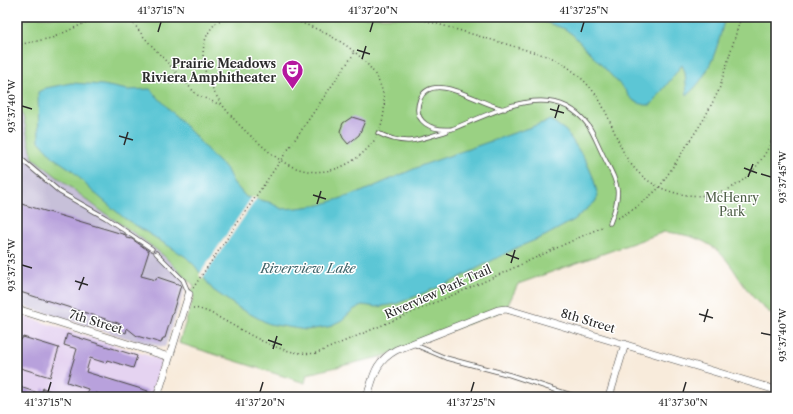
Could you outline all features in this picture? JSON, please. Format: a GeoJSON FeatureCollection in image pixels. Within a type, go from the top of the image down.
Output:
{"type":"FeatureCollection","features":[{"type":"Feature","properties":{"kind":"street"},"geometry":{"type":"LineString","coordinates":[[157,397],[189,294]]}},
{"type":"Feature","properties":{"kind":"street","name":"7th Street"},"geometry":{"type":"LineString","coordinates":[[17,309],[169,357]]}},
{"type":"Feature","properties":{"kind":"street","name":"8th Street"},"geometry":{"type":"LineString","coordinates":[[367,397],[376,366],[384,356],[396,350],[506,309],[776,390]]}},
{"type":"Feature","properties":{"kind":"street"},"geometry":{"type":"LineString","coordinates":[[609,397],[625,344]]}},
{"type":"Feature","properties":{"kind":"lane"},"geometry":{"type":"LineString","coordinates":[[452,129],[432,128],[423,123],[418,115],[418,107],[421,98],[426,92],[436,88],[448,88],[490,106],[505,109]]}},
{"type":"Feature","properties":{"kind":"lane"},"geometry":{"type":"LineString","coordinates":[[378,133],[400,142],[409,142],[452,129],[528,101],[547,100],[565,106],[581,117],[588,126],[616,182],[618,200],[610,223]]}},
{"type":"Feature","properties":{"kind":"lane"},"geometry":{"type":"LineString","coordinates":[[17,146],[20,158],[17,170]]}},
{"type":"Feature","properties":{"kind":"lane"},"geometry":{"type":"LineString","coordinates":[[20,158],[60,192],[106,218],[152,249]]}},
{"type":"Feature","properties":{"kind":"lane"},"geometry":{"type":"LineString","coordinates":[[156,253],[184,280],[189,294]]}},
{"type":"Feature","properties":{"kind":"lane"},"geometry":{"type":"LineString","coordinates":[[412,344],[446,358],[510,375],[577,397]]}},
{"type":"Feature","properties":{"kind":"path"},"geometry":{"type":"LineString","coordinates":[[17,45],[52,38],[98,17]]}},
{"type":"Feature","properties":{"kind":"path"},"geometry":{"type":"LineString","coordinates":[[129,17],[143,36],[197,95],[223,106]]}},
{"type":"Feature","properties":{"kind":"path"},"geometry":{"type":"LineString","coordinates":[[226,17],[213,26],[207,35],[203,46],[203,59],[207,76],[214,92],[223,106],[248,134],[280,160],[300,170],[323,171],[336,169],[352,162],[364,153],[378,133],[384,106],[381,88],[368,63],[354,52],[337,40],[315,28],[281,17]]}},
{"type":"Feature","properties":{"kind":"path"},"geometry":{"type":"LineString","coordinates":[[414,17],[550,57],[561,62],[590,89],[600,101],[623,151],[633,166],[645,178],[659,188],[674,193],[700,196],[720,193],[748,177],[759,165],[776,131]]}},
{"type":"Feature","properties":{"kind":"path","name":"Riverview Park Trail"},"geometry":{"type":"LineString","coordinates":[[193,308],[211,313],[271,345],[291,351],[317,353],[481,283],[610,223],[637,207],[659,188],[713,104],[741,17]]}},
{"type":"Feature","properties":{"kind":"path"},"geometry":{"type":"LineString","coordinates":[[194,286],[354,52]]}},
{"type":"Feature","properties":{"kind":"path"},"geometry":{"type":"LineString","coordinates":[[281,397],[283,390]]}},
{"type":"Feature","properties":{"kind":"shaded area"},"geometry":{"type":"Polygon","coordinates":[[[17,109],[23,116],[33,158],[100,210],[141,237],[163,255],[188,280],[165,347],[146,344],[17,304],[17,109]]]}},
{"type":"Feature","properties":{"kind":"shaded area"},"geometry":{"type":"Polygon","coordinates":[[[17,314],[159,359],[161,364],[151,397],[17,397],[17,314]]]}},
{"type":"Feature","properties":{"kind":"green space","name":"McHenry Park"},"geometry":{"type":"Polygon","coordinates":[[[35,17],[776,17],[776,317],[760,304],[748,291],[720,253],[707,243],[689,236],[664,232],[518,284],[506,309],[384,356],[307,374],[305,383],[179,343],[194,296],[189,294],[194,286],[163,255],[100,210],[33,158],[23,116],[17,109],[17,22],[35,17]]]}},
{"type":"Feature","properties":{"kind":"water"},"geometry":{"type":"Polygon","coordinates":[[[531,17],[725,17],[716,49],[708,69],[695,87],[687,95],[685,72],[682,65],[651,105],[647,105],[633,100],[573,35],[565,29],[531,17]]]}},
{"type":"Feature","properties":{"kind":"water","name":"Riverview Lake"},"geometry":{"type":"Polygon","coordinates":[[[71,83],[103,85],[128,90],[150,89],[217,161],[226,168],[233,182],[246,197],[269,202],[282,209],[320,205],[361,192],[423,165],[551,120],[566,131],[586,161],[593,177],[598,196],[595,202],[574,220],[545,236],[516,248],[451,282],[396,304],[377,307],[362,305],[353,310],[342,320],[328,327],[306,330],[269,324],[239,308],[213,290],[195,266],[186,257],[124,218],[90,189],[72,170],[54,158],[39,141],[38,92],[46,88],[71,83]]]}},
{"type":"Feature","properties":{"kind":"pier"},"geometry":{"type":"Polygon","coordinates":[[[252,197],[257,198],[202,279],[199,275],[252,197]]]}},
{"type":"Feature","properties":{"kind":"building"},"geometry":{"type":"Polygon","coordinates":[[[352,117],[365,121],[359,135],[348,144],[340,131],[343,123],[352,117]]]}},
{"type":"Feature","properties":{"kind":"building"},"geometry":{"type":"Polygon","coordinates":[[[18,203],[126,235],[126,238],[132,239],[149,251],[141,276],[156,280],[157,277],[181,285],[165,338],[163,338],[161,343],[137,336],[127,328],[126,333],[119,330],[121,325],[118,323],[17,291],[18,203]]]}},
{"type":"Feature","properties":{"kind":"building"},"geometry":{"type":"Polygon","coordinates":[[[67,334],[137,356],[133,368],[107,360],[106,363],[90,358],[86,372],[148,391],[146,397],[110,397],[96,393],[95,397],[86,397],[88,389],[67,382],[77,349],[64,345],[67,334]]]}},
{"type":"Feature","properties":{"kind":"building"},"geometry":{"type":"Polygon","coordinates":[[[23,337],[59,348],[50,377],[17,367],[17,339],[21,340],[23,337]]]}},
{"type":"Feature","properties":{"kind":"building"},"geometry":{"type":"Polygon","coordinates":[[[17,386],[41,394],[43,388],[64,397],[17,397],[17,386]]]}},
{"type":"Feature","properties":{"kind":"place","name":"Prairie Meadows Riviera Amphitheater"},"geometry":{"type":"Point","coordinates":[292,90]}}]}
